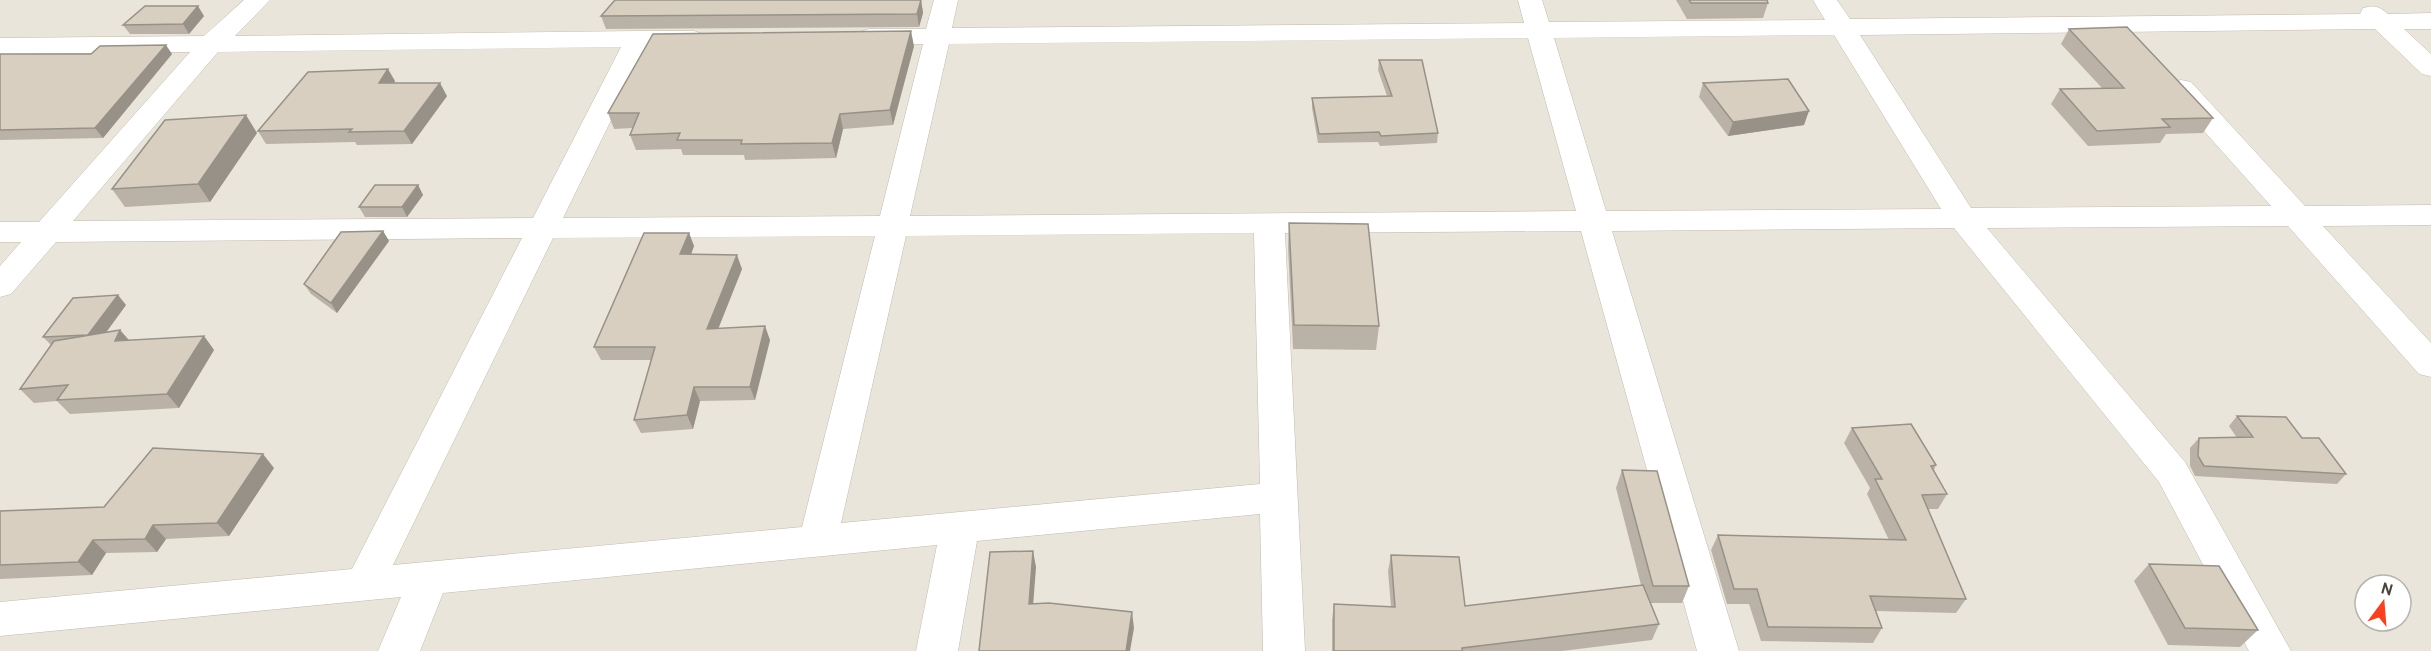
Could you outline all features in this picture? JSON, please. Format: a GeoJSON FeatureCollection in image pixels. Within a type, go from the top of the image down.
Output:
{"type":"FeatureCollection","features":[{"type":"Feature","properties":{"kind":"street"},"geometry":{"type":"LineString","coordinates":[[0,286],[211,44],[258,0]]}},
{"type":"Feature","properties":{"kind":"street"},"geometry":{"type":"LineString","coordinates":[[818,541],[946,0]]}},
{"type":"Feature","properties":{"kind":"street"},"geometry":{"type":"LineString","coordinates":[[1825,0],[1962,219],[2172,472],[2270,651]]}},
{"type":"Feature","properties":{"kind":"street"},"geometry":{"type":"LineString","coordinates":[[2101,0],[2431,365]]}},
{"type":"Feature","properties":{"kind":"street"},"geometry":{"type":"LineString","coordinates":[[2357,0],[2431,68]]}},
{"type":"Feature","properties":{"kind":"street"},"geometry":{"type":"LineString","coordinates":[[1534,15],[1718,651]]}},
{"type":"Feature","properties":{"kind":"street"},"geometry":{"type":"LineString","coordinates":[[842,37],[938,36],[1534,15],[1842,27],[2431,21]]}},
{"type":"Feature","properties":{"kind":"street"},"geometry":{"type":"LineString","coordinates":[[364,584],[638,39]]}},
{"type":"Feature","properties":{"kind":"street"},"geometry":{"type":"LineString","coordinates":[[0,46],[722,39]]}},
{"type":"Feature","properties":{"kind":"street"},"geometry":{"type":"LineString","coordinates":[[0,232],[2431,215]]}},
{"type":"Feature","properties":{"kind":"street"},"geometry":{"type":"LineString","coordinates":[[1269,223],[1284,651]]}},
{"type":"Feature","properties":{"kind":"street"},"geometry":{"type":"LineString","coordinates":[[0,619],[1279,497]]}},
{"type":"Feature","properties":{"kind":"street"},"geometry":{"type":"LineString","coordinates":[[937,651],[960,527]]}},
{"type":"Feature","properties":{"kind":"street"},"geometry":{"type":"LineString","coordinates":[[399,651],[429,578]]}},
{"type":"Feature","properties":{"kind":"shaded area"},"geometry":{"type":"Polygon","coordinates":[[[0,0],[2431,0],[2431,651],[0,651],[0,0]]]}},
{"type":"Feature","properties":{"kind":"building"},"geometry":{"type":"Polygon","coordinates":[[[615,0],[921,0],[917,14],[601,16],[615,0]]]}},
{"type":"Feature","properties":{"kind":"building"},"geometry":{"type":"Polygon","coordinates":[[[1689,0],[1767,0],[1768,3],[1691,3],[1689,0]]]}},
{"type":"Feature","properties":{"kind":"building"},"geometry":{"type":"Polygon","coordinates":[[[145,6],[198,6],[183,24],[123,25],[145,6]]]}},
{"type":"Feature","properties":{"kind":"building"},"geometry":{"type":"Polygon","coordinates":[[[2127,27],[2213,118],[2162,119],[2170,127],[2097,131],[2060,89],[2124,88],[2069,29],[2127,27]]]}},
{"type":"Feature","properties":{"kind":"building"},"geometry":{"type":"Polygon","coordinates":[[[911,31],[890,110],[840,114],[832,143],[741,144],[742,140],[677,140],[680,133],[630,135],[639,113],[608,113],[653,34],[911,31]]]}},
{"type":"Feature","properties":{"kind":"building"},"geometry":{"type":"Polygon","coordinates":[[[166,45],[95,128],[0,130],[0,54],[91,54],[100,46],[166,45]]]}},
{"type":"Feature","properties":{"kind":"building"},"geometry":{"type":"Polygon","coordinates":[[[1379,60],[1422,60],[1438,133],[1381,136],[1379,132],[1319,134],[1312,98],[1392,96],[1379,60]]]}},
{"type":"Feature","properties":{"kind":"building"},"geometry":{"type":"Polygon","coordinates":[[[388,69],[379,83],[440,83],[404,131],[349,132],[352,129],[258,131],[308,72],[388,69]]]}},
{"type":"Feature","properties":{"kind":"building"},"geometry":{"type":"Polygon","coordinates":[[[1788,79],[1809,111],[1733,122],[1703,83],[1788,79]]]}},
{"type":"Feature","properties":{"kind":"building"},"geometry":{"type":"Polygon","coordinates":[[[246,115],[198,184],[112,189],[165,120],[246,115]]]}},
{"type":"Feature","properties":{"kind":"building"},"geometry":{"type":"Polygon","coordinates":[[[375,185],[418,185],[402,207],[359,207],[375,185]]]}},
{"type":"Feature","properties":{"kind":"building"},"geometry":{"type":"Polygon","coordinates":[[[1289,223],[1368,224],[1379,326],[1294,325],[1289,223]]]}},
{"type":"Feature","properties":{"kind":"building"},"geometry":{"type":"Polygon","coordinates":[[[383,231],[331,303],[304,284],[341,232],[383,231]]]}},
{"type":"Feature","properties":{"kind":"building"},"geometry":{"type":"Polygon","coordinates":[[[644,233],[689,233],[680,254],[737,255],[707,329],[765,326],[750,387],[694,387],[687,415],[634,420],[655,347],[594,347],[644,233]]]}},
{"type":"Feature","properties":{"kind":"building"},"geometry":{"type":"Polygon","coordinates":[[[118,295],[88,335],[43,337],[73,298],[118,295]]]}},
{"type":"Feature","properties":{"kind":"building"},"geometry":{"type":"Polygon","coordinates":[[[120,330],[115,341],[204,336],[167,394],[57,400],[68,385],[20,389],[54,341],[120,330]]]}},
{"type":"Feature","properties":{"kind":"building"},"geometry":{"type":"Polygon","coordinates":[[[2237,416],[2286,417],[2302,438],[2319,438],[2346,474],[2204,466],[2198,456],[2199,438],[2253,437],[2237,416]]]}},
{"type":"Feature","properties":{"kind":"building"},"geometry":{"type":"Polygon","coordinates":[[[1911,424],[1936,465],[1931,466],[1947,494],[1922,495],[1966,599],[1870,596],[1882,628],[1768,627],[1757,589],[1734,589],[1718,535],[1906,540],[1875,479],[1882,479],[1852,428],[1911,424]]]}},
{"type":"Feature","properties":{"kind":"building"},"geometry":{"type":"Polygon","coordinates":[[[153,448],[263,454],[217,523],[153,525],[145,539],[93,540],[78,562],[0,565],[0,511],[104,507],[153,448]]]}},
{"type":"Feature","properties":{"kind":"building"},"geometry":{"type":"Polygon","coordinates":[[[1622,470],[1657,471],[1689,586],[1653,586],[1622,470]]]}},
{"type":"Feature","properties":{"kind":"building"},"geometry":{"type":"Polygon","coordinates":[[[1033,551],[1029,604],[1049,603],[1132,612],[1126,651],[979,651],[990,552],[1033,551]]]}},
{"type":"Feature","properties":{"kind":"building"},"geometry":{"type":"Polygon","coordinates":[[[1391,555],[1459,557],[1465,606],[1643,585],[1659,624],[1462,648],[1462,651],[1334,651],[1334,604],[1395,607],[1391,555]]]}},
{"type":"Feature","properties":{"kind":"building"},"geometry":{"type":"Polygon","coordinates":[[[2149,564],[2219,566],[2258,630],[2185,628],[2149,564]]]}}]}
